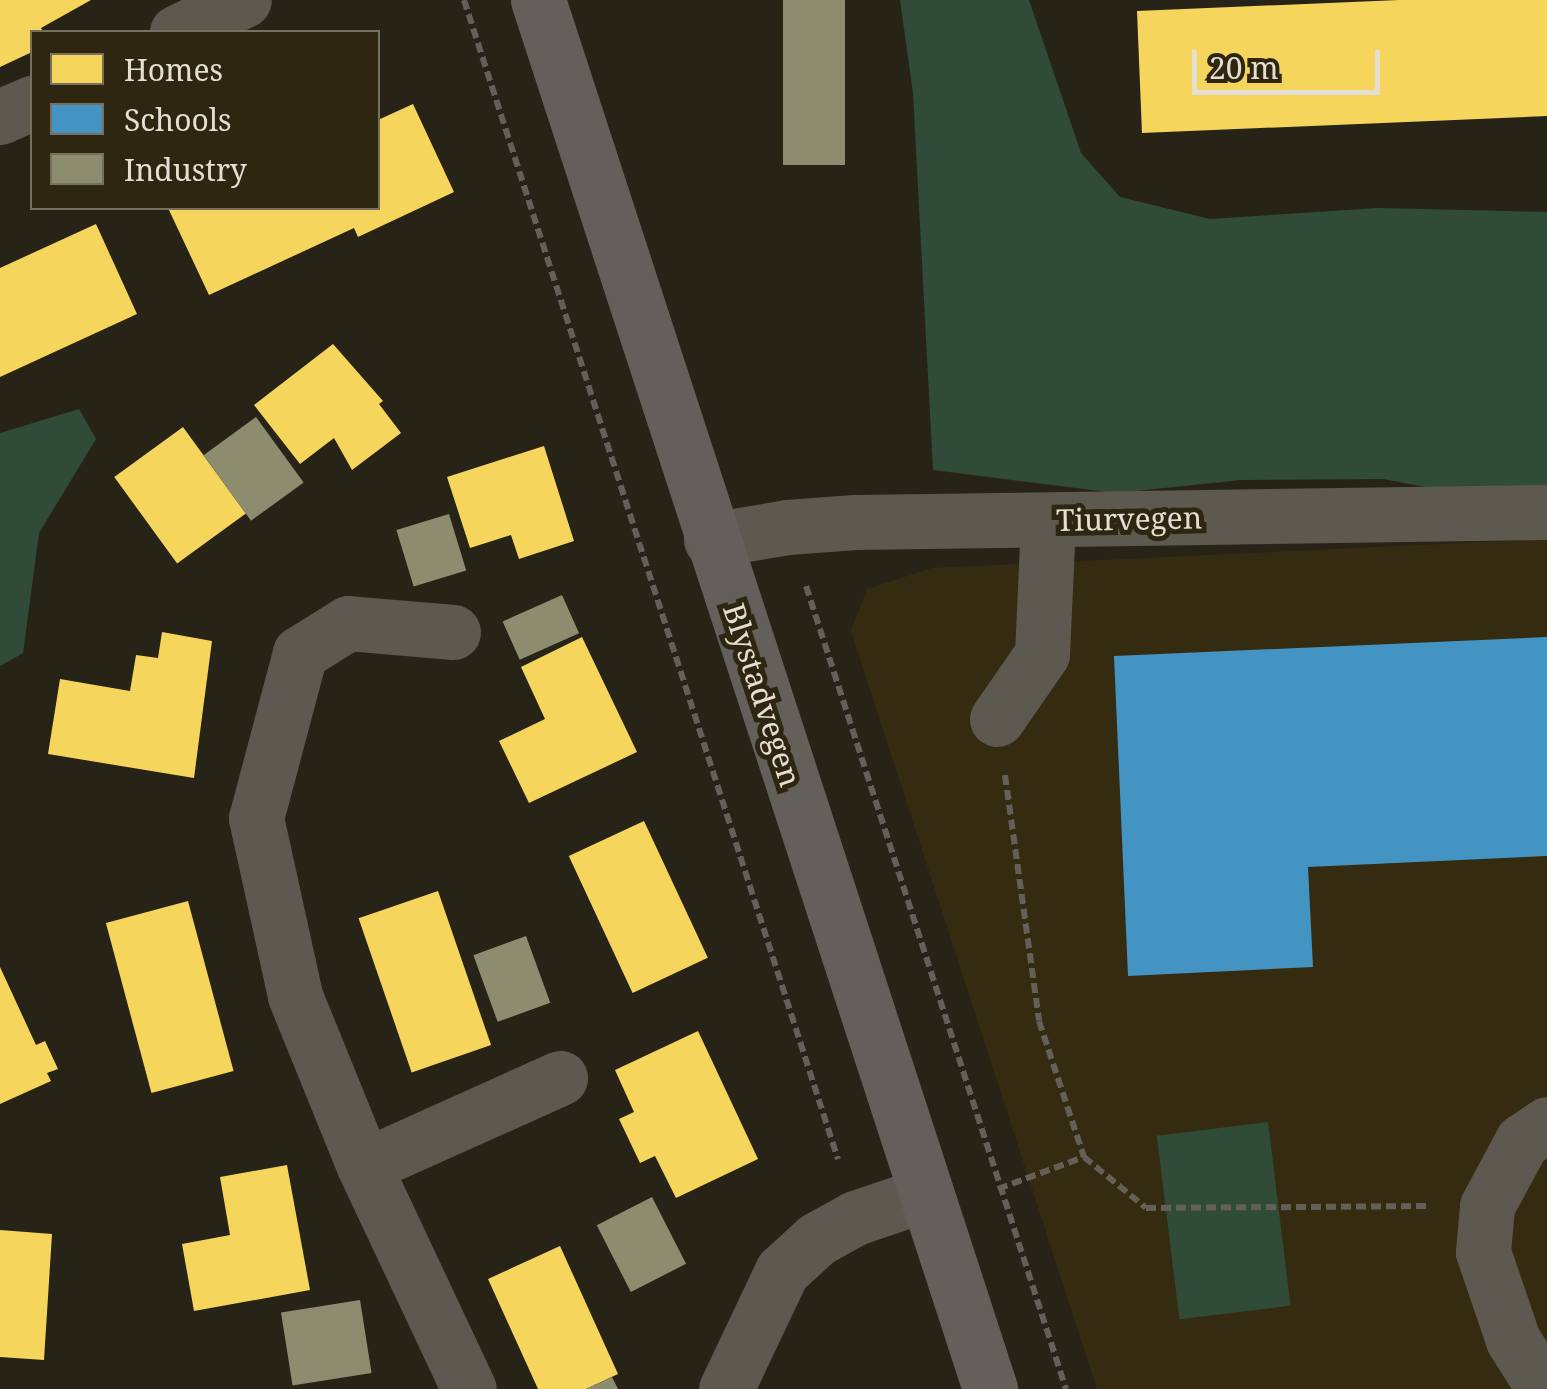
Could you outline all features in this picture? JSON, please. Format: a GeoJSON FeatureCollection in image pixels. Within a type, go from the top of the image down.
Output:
{"type":"FeatureCollection","features":[{"type":"Feature","properties":{"kind":"main road","name":"Blystadvegen"},"geometry":{"type":"LineString","coordinates":[[538,0],[990,1389]]}},
{"type":"Feature","properties":{"kind":"street"},"geometry":{"type":"LineString","coordinates":[[181,30],[244,0]]}},
{"type":"Feature","properties":{"kind":"street"},"geometry":{"type":"LineString","coordinates":[[0,117],[30,103]]}},
{"type":"Feature","properties":{"kind":"street","name":"Tiurvegen"},"geometry":{"type":"LineString","coordinates":[[712,540],[786,527],[1547,512]]}},
{"type":"Feature","properties":{"kind":"street"},"geometry":{"type":"LineString","coordinates":[[996,719],[1042,654],[1048,520]]}},
{"type":"Feature","properties":{"kind":"street"},"geometry":{"type":"LineString","coordinates":[[453,632],[348,623],[300,653],[256,818],[295,996],[364,1166],[469,1389]]}},
{"type":"Feature","properties":{"kind":"street"},"geometry":{"type":"LineString","coordinates":[[364,1166],[560,1078]]}},
{"type":"Feature","properties":{"kind":"street"},"geometry":{"type":"LineString","coordinates":[[1544,1389],[1512,1340],[1483,1252],[1487,1206],[1522,1141],[1547,1124]]}},
{"type":"Feature","properties":{"kind":"street"},"geometry":{"type":"LineString","coordinates":[[726,1389],[782,1271],[817,1239],[855,1218],[926,1194]]}},
{"type":"Feature","properties":{"kind":"path"},"geometry":{"type":"LineString","coordinates":[[464,0],[855,1218]]}},
{"type":"Feature","properties":{"kind":"path"},"geometry":{"type":"LineString","coordinates":[[786,527],[1066,1389]]}},
{"type":"Feature","properties":{"kind":"path"},"geometry":{"type":"LineString","coordinates":[[996,719],[1039,1022],[1084,1157],[1146,1208],[1487,1206]]}},
{"type":"Feature","properties":{"kind":"path"},"geometry":{"type":"LineString","coordinates":[[998,1189],[1084,1157]]}},
{"type":"Feature","properties":{"kind":"shaded area"},"geometry":{"type":"Polygon","coordinates":[[[1547,539],[1547,1389],[1097,1389],[851,631],[867,589],[932,568],[1547,539]]]}},
{"type":"Feature","properties":{"kind":"green space"},"geometry":{"type":"Polygon","coordinates":[[[900,0],[1029,0],[1081,153],[1120,197],[1210,219],[1378,208],[1547,212],[1547,501],[1516,504],[1383,479],[1241,480],[1116,493],[933,470],[913,93],[900,0]]]}},
{"type":"Feature","properties":{"kind":"green space"},"geometry":{"type":"Polygon","coordinates":[[[79,409],[96,439],[39,533],[23,653],[0,666],[0,433],[79,409]]]}},
{"type":"Feature","properties":{"kind":"green space"},"geometry":{"type":"Polygon","coordinates":[[[1268,1122],[1291,1306],[1179,1319],[1157,1136],[1268,1122]]]}},
{"type":"Feature","properties":{"kind":"building: Homes"},"geometry":{"type":"Polygon","coordinates":[[[0,0],[91,0],[42,30],[30,30],[30,53],[0,67],[0,0]]]}},
{"type":"Feature","properties":{"kind":"building: Homes"},"geometry":{"type":"Polygon","coordinates":[[[1399,0],[1547,0],[1547,116],[1142,133],[1137,11],[1399,0]]]}},
{"type":"Feature","properties":{"kind":"building: Homes"},"geometry":{"type":"Polygon","coordinates":[[[413,104],[454,192],[358,237],[354,228],[209,295],[169,210],[380,210],[380,119],[413,104]]]}},
{"type":"Feature","properties":{"kind":"building: Homes"},"geometry":{"type":"Polygon","coordinates":[[[96,224],[137,314],[0,377],[0,268],[96,224]]]}},
{"type":"Feature","properties":{"kind":"building: Homes"},"geometry":{"type":"Polygon","coordinates":[[[333,344],[383,401],[379,404],[401,433],[352,470],[334,438],[300,464],[254,405],[333,344]]]}},
{"type":"Feature","properties":{"kind":"building: Homes"},"geometry":{"type":"Polygon","coordinates":[[[183,427],[246,514],[177,564],[114,477],[183,427]]]}},
{"type":"Feature","properties":{"kind":"building: Homes"},"geometry":{"type":"Polygon","coordinates":[[[544,446],[574,541],[519,559],[511,535],[470,548],[447,477],[544,446]]]}},
{"type":"Feature","properties":{"kind":"building: Homes"},"geometry":{"type":"Polygon","coordinates":[[[162,632],[212,641],[194,778],[48,754],[60,679],[130,691],[136,655],[158,658],[162,632]]]}},
{"type":"Feature","properties":{"kind":"building: Homes"},"geometry":{"type":"Polygon","coordinates":[[[582,637],[637,752],[529,803],[499,741],[545,719],[521,667],[582,637]]]}},
{"type":"Feature","properties":{"kind":"building: Homes"},"geometry":{"type":"Polygon","coordinates":[[[644,821],[708,958],[633,993],[569,856],[644,821]]]}},
{"type":"Feature","properties":{"kind":"building: Homes"},"geometry":{"type":"Polygon","coordinates":[[[438,891],[491,1045],[412,1072],[359,918],[438,891]]]}},
{"type":"Feature","properties":{"kind":"building: Homes"},"geometry":{"type":"Polygon","coordinates":[[[188,901],[234,1071],[151,1093],[106,923],[188,901]]]}},
{"type":"Feature","properties":{"kind":"building: Homes"},"geometry":{"type":"Polygon","coordinates":[[[0,967],[36,1045],[45,1041],[58,1069],[47,1073],[51,1081],[0,1104],[0,967]]]}},
{"type":"Feature","properties":{"kind":"building: Homes"},"geometry":{"type":"Polygon","coordinates":[[[698,1031],[758,1159],[676,1198],[655,1156],[640,1163],[619,1119],[634,1112],[615,1070],[698,1031]]]}},
{"type":"Feature","properties":{"kind":"building: Homes"},"geometry":{"type":"Polygon","coordinates":[[[287,1165],[310,1290],[194,1311],[182,1244],[230,1235],[220,1177],[287,1165]]]}},
{"type":"Feature","properties":{"kind":"building: Homes"},"geometry":{"type":"Polygon","coordinates":[[[0,1230],[52,1234],[44,1360],[0,1357],[0,1230]]]}},
{"type":"Feature","properties":{"kind":"building: Homes"},"geometry":{"type":"Polygon","coordinates":[[[560,1246],[618,1374],[586,1389],[538,1389],[488,1279],[560,1246]]]}},
{"type":"Feature","properties":{"kind":"building: Schools"},"geometry":{"type":"Polygon","coordinates":[[[1547,637],[1547,856],[1308,867],[1313,967],[1128,976],[1114,656],[1547,637]]]}},
{"type":"Feature","properties":{"kind":"building: Industry"},"geometry":{"type":"Polygon","coordinates":[[[783,0],[845,0],[845,165],[783,165],[783,0]]]}},
{"type":"Feature","properties":{"kind":"building: Industry"},"geometry":{"type":"Polygon","coordinates":[[[256,417],[304,483],[251,521],[203,455],[256,417]]]}},
{"type":"Feature","properties":{"kind":"building: Industry"},"geometry":{"type":"Polygon","coordinates":[[[449,514],[466,570],[414,587],[396,530],[449,514]]]}},
{"type":"Feature","properties":{"kind":"building: Industry"},"geometry":{"type":"Polygon","coordinates":[[[562,595],[579,633],[520,660],[503,621],[562,595]]]}},
{"type":"Feature","properties":{"kind":"building: Industry"},"geometry":{"type":"Polygon","coordinates":[[[526,936],[550,1003],[498,1022],[473,955],[526,936]]]}},
{"type":"Feature","properties":{"kind":"building: Industry"},"geometry":{"type":"Polygon","coordinates":[[[652,1197],[686,1264],[631,1292],[597,1225],[652,1197]]]}},
{"type":"Feature","properties":{"kind":"building: Industry"},"geometry":{"type":"Polygon","coordinates":[[[360,1300],[372,1373],[293,1386],[281,1313],[360,1300]]]}},
{"type":"Feature","properties":{"kind":"building: Industry"},"geometry":{"type":"Polygon","coordinates":[[[612,1377],[618,1389],[586,1389],[612,1377]]]}}]}
